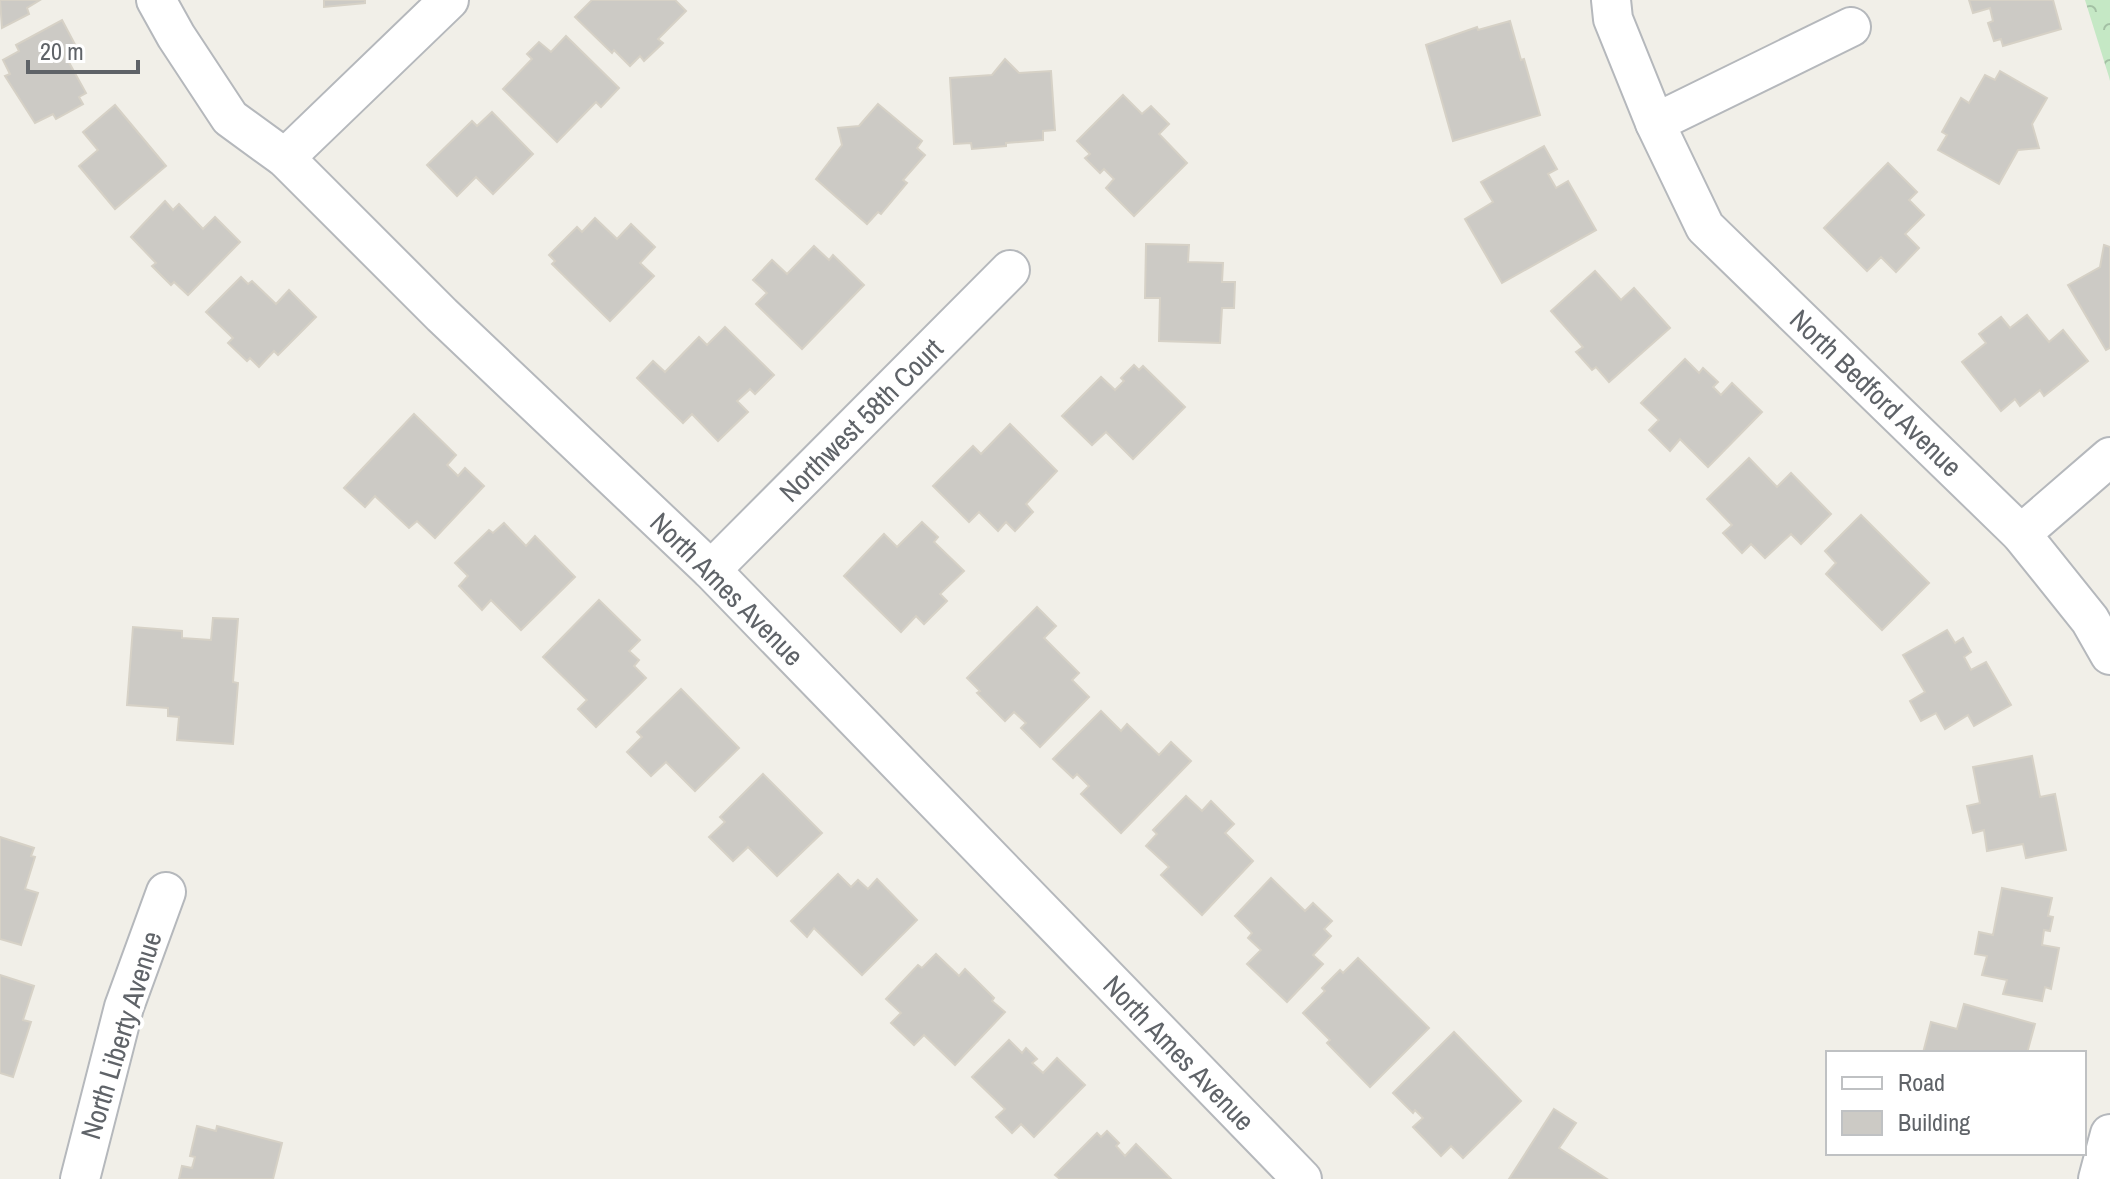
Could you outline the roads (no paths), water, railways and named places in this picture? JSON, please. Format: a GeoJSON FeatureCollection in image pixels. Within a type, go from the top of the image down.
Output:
{"type":"FeatureCollection","features":[{"type":"Feature","properties":{"kind":"street","name":"North Ames Avenue"},"geometry":{"type":"LineString","coordinates":[[156,0],[230,118],[285,158],[442,315],[711,570],[1302,1179]]}},
{"type":"Feature","properties":{"kind":"street"},"geometry":{"type":"LineString","coordinates":[[285,158],[449,0]]}},
{"type":"Feature","properties":{"kind":"street","name":"North Bedford Avenue"},"geometry":{"type":"LineString","coordinates":[[1611,0],[1613,19],[1655,123],[1705,227],[2021,534],[2090,620],[2110,655]]}},
{"type":"Feature","properties":{"kind":"street"},"geometry":{"type":"LineString","coordinates":[[1655,123],[1851,27]]}},
{"type":"Feature","properties":{"kind":"street","name":"Northwest 58th Court"},"geometry":{"type":"LineString","coordinates":[[711,570],[1010,270]]}},
{"type":"Feature","properties":{"kind":"street"},"geometry":{"type":"LineString","coordinates":[[2021,534],[2110,457]]}},
{"type":"Feature","properties":{"kind":"street","name":"North Liberty Avenue"},"geometry":{"type":"LineString","coordinates":[[80,1179],[124,1007],[166,892]]}},
{"type":"Feature","properties":{"kind":"street"},"geometry":{"type":"LineString","coordinates":[[2098,1179],[2110,1134]]}}]}
